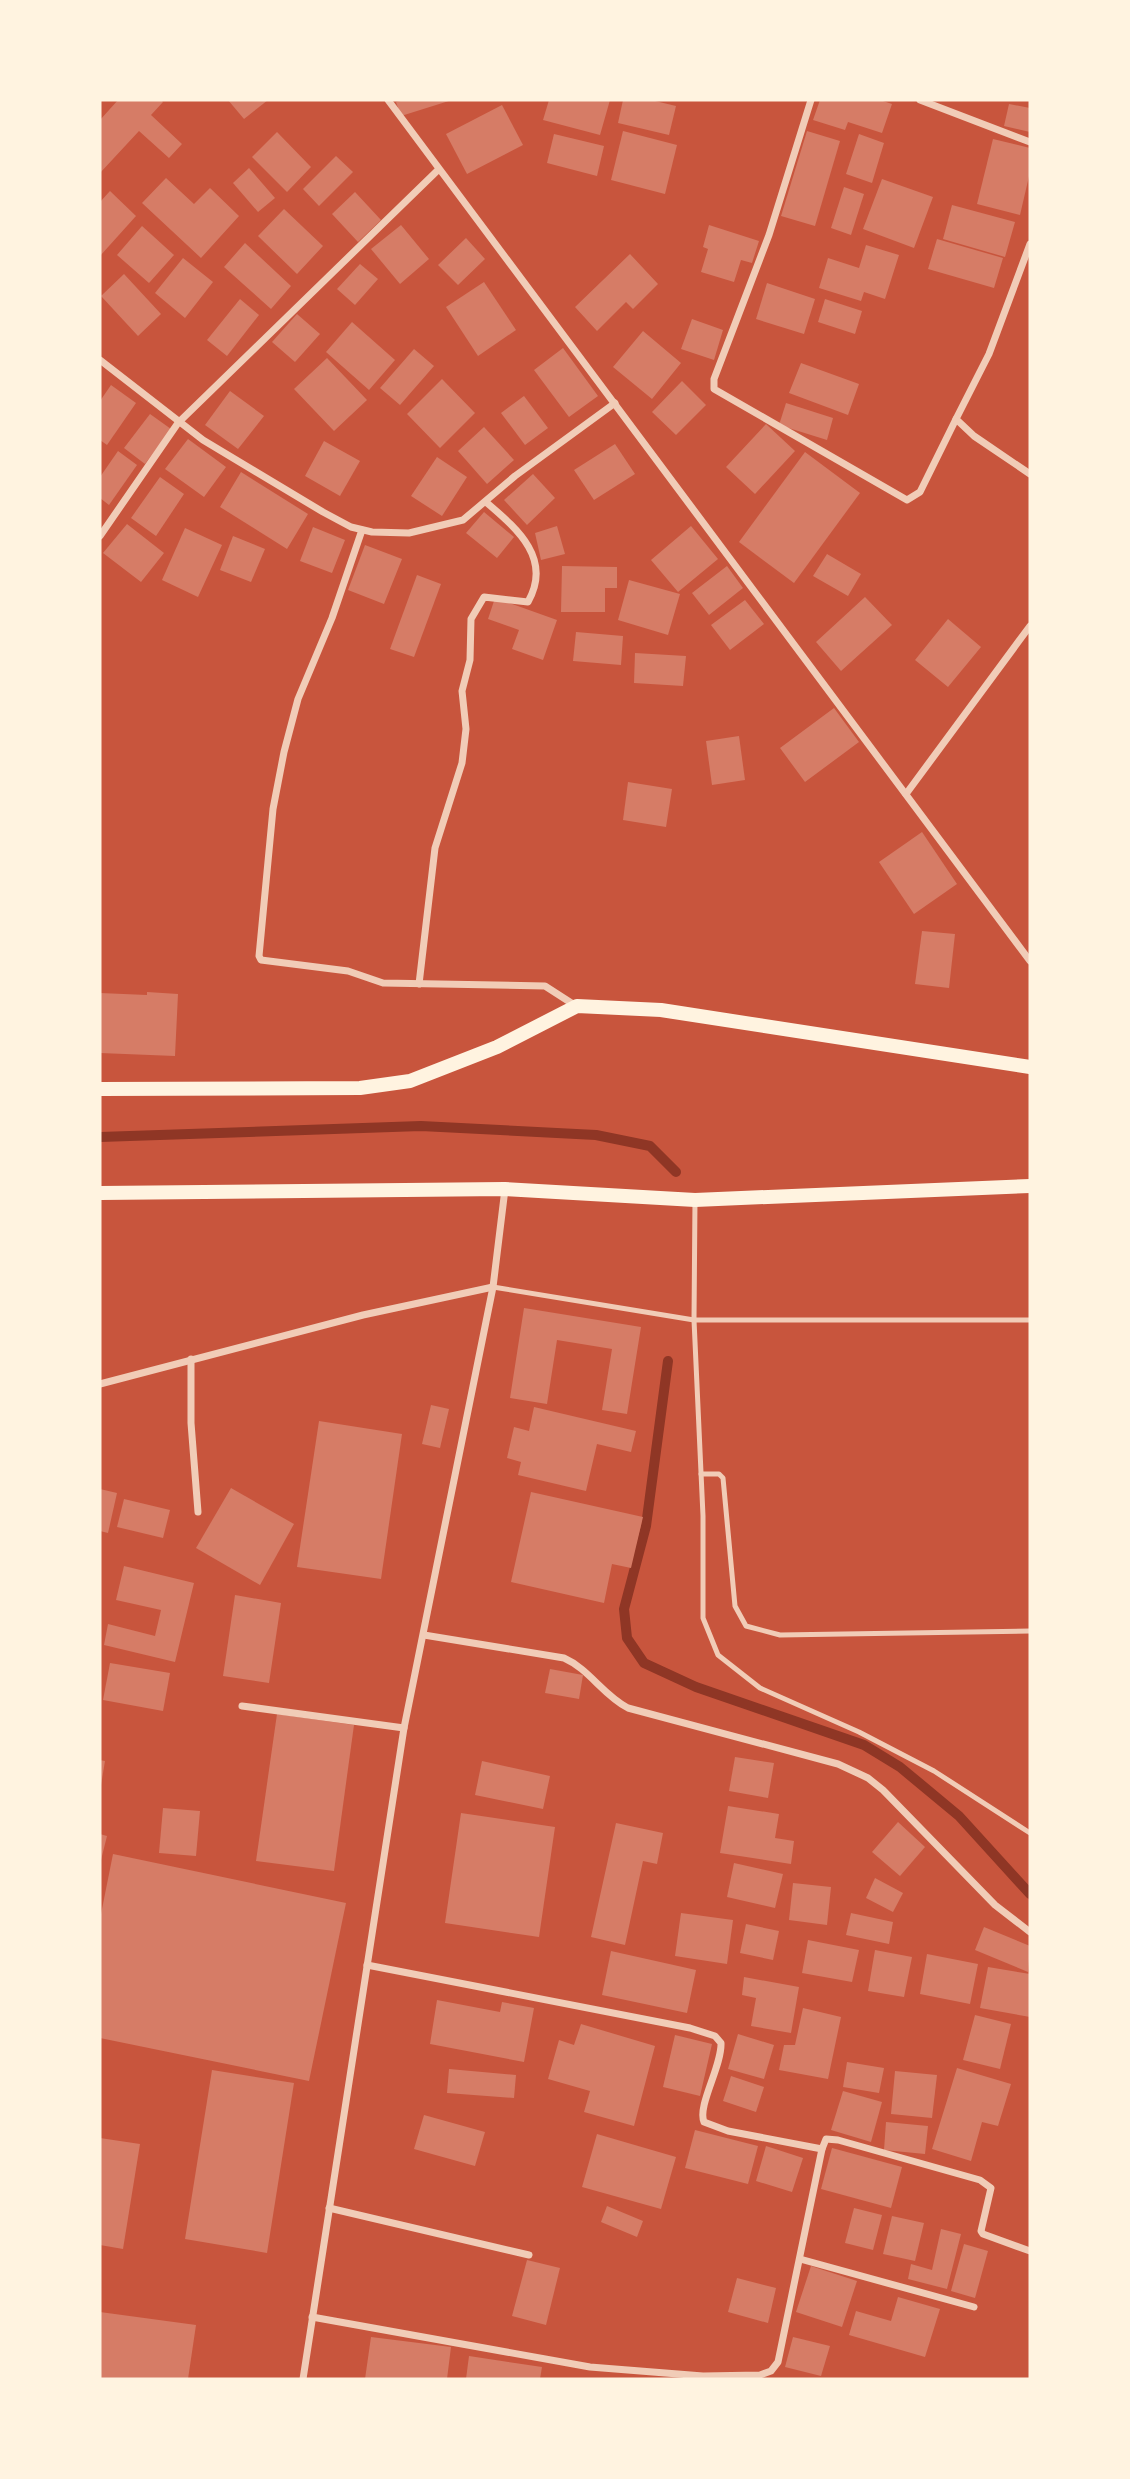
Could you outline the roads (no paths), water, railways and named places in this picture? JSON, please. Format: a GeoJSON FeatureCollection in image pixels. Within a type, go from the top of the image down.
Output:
{"type":"FeatureCollection","features":[{"type":"Feature","properties":{"kind":"main road"},"geometry":{"type":"LineString","coordinates":[[100,1089],[360,1088],[410,1080],[497,1046],[577,1006],[661,1010],[1030,1067]]}},
{"type":"Feature","properties":{"kind":"main road"},"geometry":{"type":"LineString","coordinates":[[100,1193],[505,1189],[695,1200],[1030,1186]]}},
{"type":"Feature","properties":{"kind":"street"},"geometry":{"type":"LineString","coordinates":[[388,100],[1030,961]]}},
{"type":"Feature","properties":{"kind":"street"},"geometry":{"type":"LineString","coordinates":[[811,100],[769,235],[714,379],[714,389],[907,500],[920,492],[989,354],[1030,244]]}},
{"type":"Feature","properties":{"kind":"street"},"geometry":{"type":"LineString","coordinates":[[920,100],[1030,142]]}},
{"type":"Feature","properties":{"kind":"street"},"geometry":{"type":"LineString","coordinates":[[100,536],[178,423],[438,170]]}},
{"type":"Feature","properties":{"kind":"street"},"geometry":{"type":"LineString","coordinates":[[100,360],[178,423],[323,513],[362,530],[409,533],[463,520],[515,475],[615,403]]}},
{"type":"Feature","properties":{"kind":"street"},"geometry":{"type":"LineString","coordinates":[[956,419],[974,436],[1030,474]]}},
{"type":"Feature","properties":{"kind":"street"},"geometry":{"type":"LineString","coordinates":[[419,984],[435,848],[462,764],[466,729],[462,691],[470,660],[471,620],[484,597],[528,602],[537,583],[529,544],[522,534],[486,502]]}},
{"type":"Feature","properties":{"kind":"street"},"geometry":{"type":"LineString","coordinates":[[362,530],[332,618],[298,699],[284,752],[273,809],[259,956],[261,960],[278,964],[348,971],[383,983],[545,986],[577,1006]]}},
{"type":"Feature","properties":{"kind":"street"},"geometry":{"type":"LineString","coordinates":[[906,794],[1030,626]]}},
{"type":"Feature","properties":{"kind":"street"},"geometry":{"type":"LineString","coordinates":[[303,2379],[404,1728],[493,1287],[505,1189]]}},
{"type":"Feature","properties":{"kind":"street"},"geometry":{"type":"LineString","coordinates":[[100,1384],[363,1315],[493,1287]]}},
{"type":"Feature","properties":{"kind":"street"},"geometry":{"type":"LineString","coordinates":[[191,1359],[191,1423],[198,1512]]}},
{"type":"Feature","properties":{"kind":"street"},"geometry":{"type":"LineString","coordinates":[[424,1635],[564,1658],[578,1664],[611,1699],[628,1708],[838,1764],[869,1778],[946,1852],[995,1905],[1030,1932]]}},
{"type":"Feature","properties":{"kind":"street"},"geometry":{"type":"LineString","coordinates":[[242,1706],[404,1728]]}},
{"type":"Feature","properties":{"kind":"street"},"geometry":{"type":"LineString","coordinates":[[367,1965],[690,2028],[715,2036],[721,2043],[722,2057],[703,2110],[704,2122],[729,2131],[822,2149]]}},
{"type":"Feature","properties":{"kind":"street"},"geometry":{"type":"LineString","coordinates":[[312,2317],[590,2367],[703,2376],[760,2375],[771,2371],[778,2362],[826,2140],[838,2140],[988,2183],[991,2197],[981,2231],[1030,2251]]}},
{"type":"Feature","properties":{"kind":"street"},"geometry":{"type":"LineString","coordinates":[[329,2208],[529,2255]]}},
{"type":"Feature","properties":{"kind":"street"},"geometry":{"type":"LineString","coordinates":[[800,2259],[974,2307]]}},
{"type":"Feature","properties":{"kind":"lane"},"geometry":{"type":"LineString","coordinates":[[695,1200],[694,1320],[701,1474],[703,1618],[718,1655],[760,1688],[859,1732],[934,1771],[1030,1833]]}},
{"type":"Feature","properties":{"kind":"lane"},"geometry":{"type":"LineString","coordinates":[[493,1287],[694,1320],[1030,1320]]}},
{"type":"Feature","properties":{"kind":"lane"},"geometry":{"type":"LineString","coordinates":[[701,1474],[719,1474],[723,1478],[735,1606],[740,1618],[753,1630],[802,1636],[1030,1631]]}},
{"type":"Feature","properties":{"kind":"waterway"},"geometry":{"type":"LineString","coordinates":[[100,1137],[421,1126],[596,1135],[650,1146],[676,1172]]}},
{"type":"Feature","properties":{"kind":"waterway"},"geometry":{"type":"LineString","coordinates":[[668,1361],[646,1526],[624,1609],[627,1638],[644,1663],[696,1687],[864,1745],[900,1767],[959,1816],[1030,1894]]}}]}
